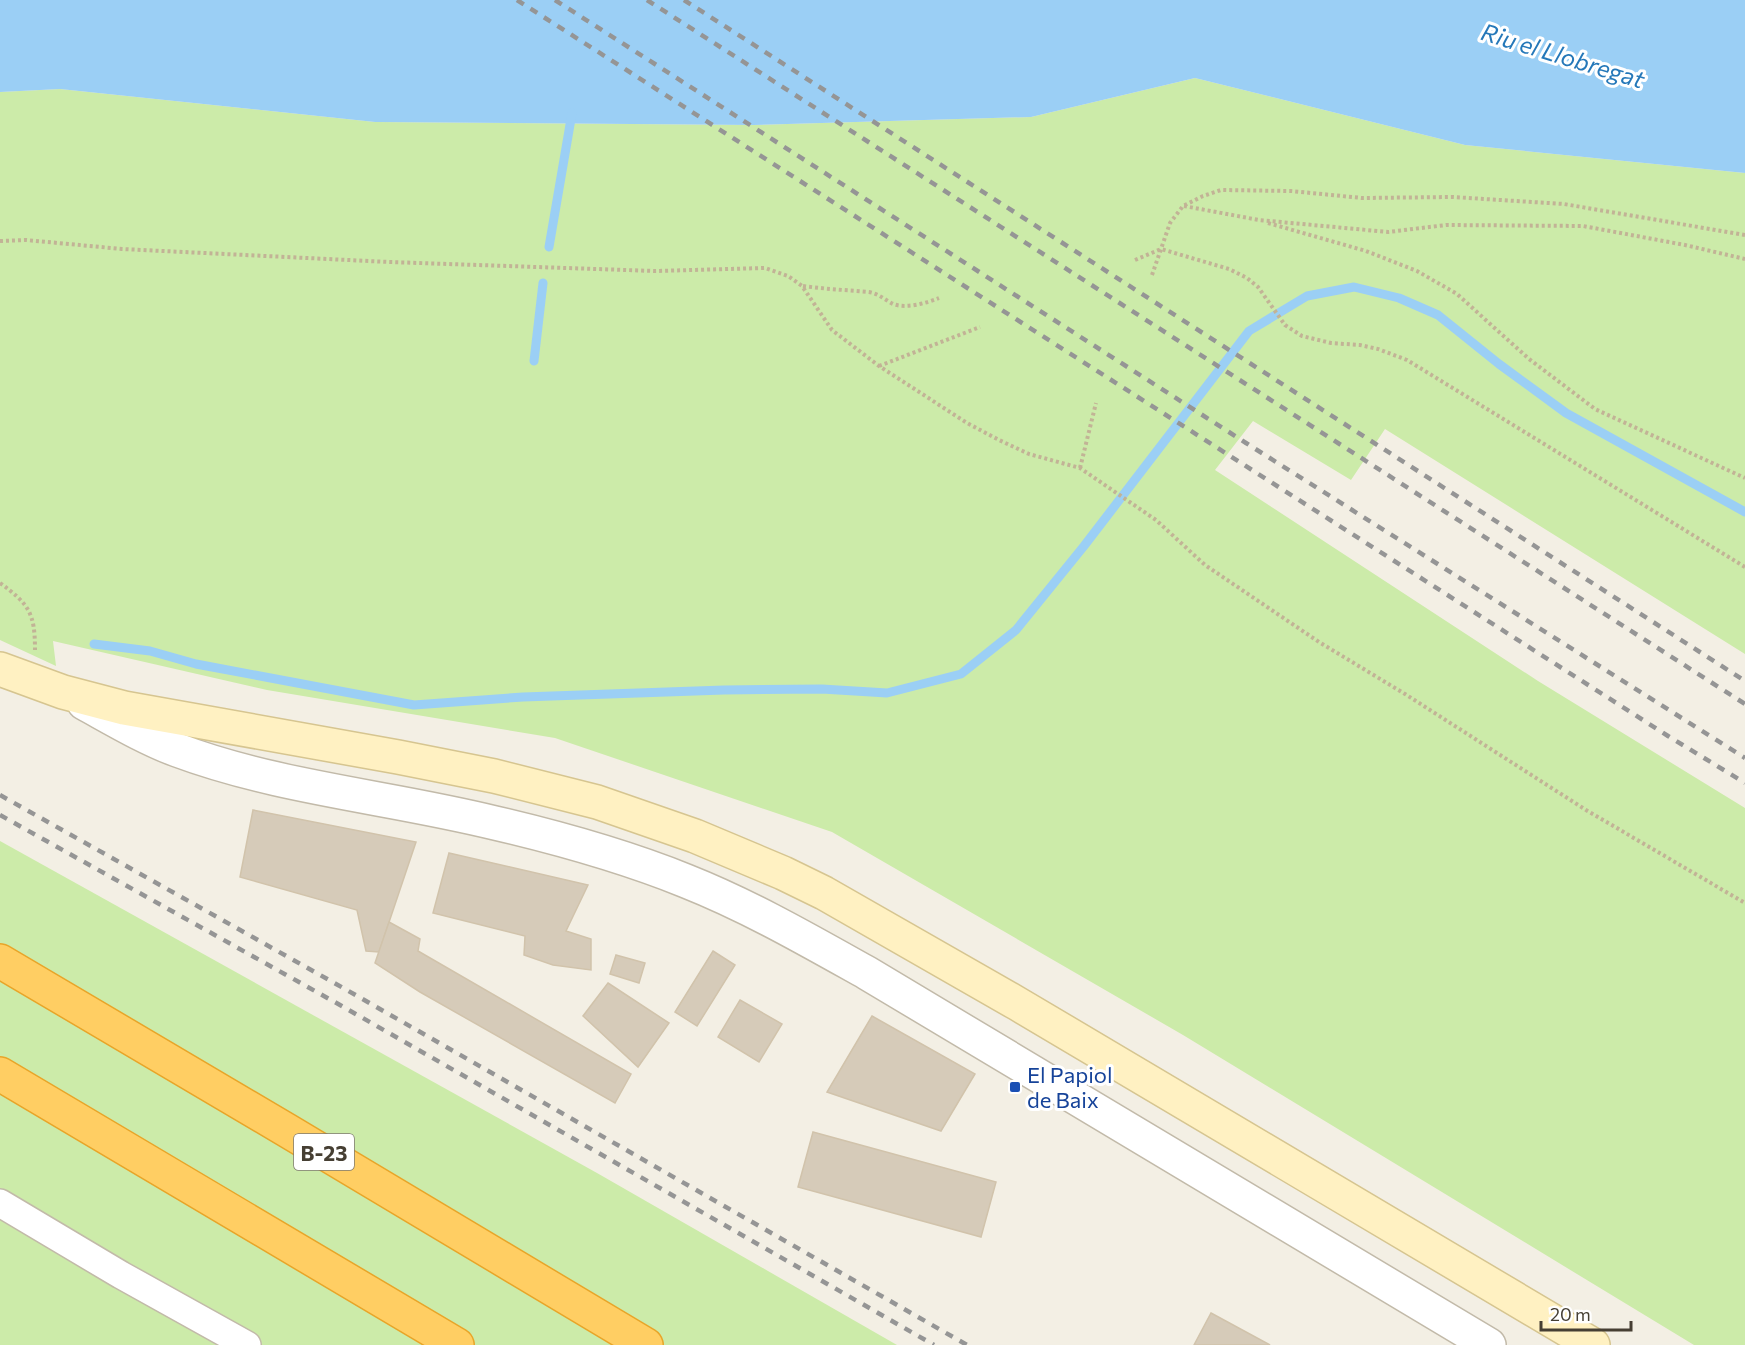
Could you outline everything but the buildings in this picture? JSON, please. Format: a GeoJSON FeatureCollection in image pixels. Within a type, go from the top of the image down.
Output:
{"type":"FeatureCollection","features":[{"type":"Feature","properties":{"kind":"highway","name":"B-23"},"geometry":{"type":"LineString","coordinates":[[0,961],[278,1124],[646,1345]]}},
{"type":"Feature","properties":{"kind":"highway"},"geometry":{"type":"LineString","coordinates":[[0,1074],[457,1345]]}},
{"type":"Feature","properties":{"kind":"main road"},"geometry":{"type":"LineString","coordinates":[[14,674],[63,692],[146,712],[494,776],[597,802],[695,836],[783,873],[824,893],[1018,1004],[1593,1345]]}},
{"type":"Feature","properties":{"kind":"street"},"geometry":{"type":"LineString","coordinates":[[63,692],[142,735],[177,750],[241,770],[494,822],[608,853],[686,881],[780,925],[867,972],[1489,1345]]}},
{"type":"Feature","properties":{"kind":"street"},"geometry":{"type":"LineString","coordinates":[[0,1203],[121,1275],[247,1345]]}},
{"type":"Feature","properties":{"kind":"path"},"geometry":{"type":"LineString","coordinates":[[1152,275],[1170,223],[1183,206],[1203,195],[1221,190],[1291,191],[1362,198],[1502,199],[1564,204],[1745,235]]}},
{"type":"Feature","properties":{"kind":"path"},"geometry":{"type":"LineString","coordinates":[[1183,206],[1259,220],[1388,232],[1446,225],[1583,226],[1745,259]]}},
{"type":"Feature","properties":{"kind":"path"},"geometry":{"type":"LineString","coordinates":[[1259,220],[1366,251],[1417,271],[1457,294],[1529,359],[1595,409],[1745,478]]}},
{"type":"Feature","properties":{"kind":"path"},"geometry":{"type":"LineString","coordinates":[[0,241],[26,240],[122,249],[401,262],[655,271],[765,268],[788,276],[802,286],[832,330],[879,366],[968,423],[999,440],[1029,454],[1080,468],[1156,520],[1205,565],[1319,642],[1586,810],[1745,903]]}},
{"type":"Feature","properties":{"kind":"path"},"geometry":{"type":"LineString","coordinates":[[1135,260],[1161,249],[1229,269],[1252,282],[1267,298],[1285,325],[1302,336],[1331,343],[1378,349],[1407,360],[1745,567]]}},
{"type":"Feature","properties":{"kind":"path"},"geometry":{"type":"LineString","coordinates":[[802,286],[870,292],[904,306],[923,304],[939,298]]}},
{"type":"Feature","properties":{"kind":"path"},"geometry":{"type":"LineString","coordinates":[[879,366],[980,327]]}},
{"type":"Feature","properties":{"kind":"path"},"geometry":{"type":"LineString","coordinates":[[1080,468],[1096,403]]}},
{"type":"Feature","properties":{"kind":"path"},"geometry":{"type":"LineString","coordinates":[[0,583],[25,604],[34,620],[36,649],[14,674]]}},
{"type":"Feature","properties":{"kind":"green space"},"geometry":{"type":"Polygon","coordinates":[[[1195,78],[1465,145],[1745,173],[1745,654],[1385,429],[1351,480],[1253,421],[1215,470],[1538,681],[1745,808],[1745,1345],[1694,1345],[1183,1035],[832,832],[555,738],[267,690],[53,641],[56,666],[0,640],[0,92],[60,89],[375,122],[753,125],[1031,117],[1195,78]]]}},
{"type":"Feature","properties":{"kind":"green space"},"geometry":{"type":"Polygon","coordinates":[[[0,841],[597,1173],[897,1345],[0,1345],[0,841]]]}},
{"type":"Feature","properties":{"kind":"water","name":"Riu el Llobregat"},"geometry":{"type":"Polygon","coordinates":[[[0,0],[1745,0],[1745,173],[1465,145],[1195,78],[1031,117],[753,125],[375,122],[60,89],[0,92],[0,0]]]}},
{"type":"Feature","properties":{"kind":"waterway"},"geometry":{"type":"LineString","coordinates":[[549,247],[572,113]]}},
{"type":"Feature","properties":{"kind":"waterway"},"geometry":{"type":"LineString","coordinates":[[534,361],[543,283]]}},
{"type":"Feature","properties":{"kind":"waterway"},"geometry":{"type":"LineString","coordinates":[[94,644],[150,651],[196,664],[414,705],[523,697],[724,690],[822,689],[887,693],[961,674],[1016,630],[1084,546],[1249,331],[1307,296],[1354,287],[1399,298],[1438,315],[1499,364],[1566,413],[1745,512]]}},
{"type":"Feature","properties":{"kind":"railway"},"geometry":{"type":"LineString","coordinates":[[517,0],[1745,783]]}},
{"type":"Feature","properties":{"kind":"railway"},"geometry":{"type":"LineString","coordinates":[[555,0],[1246,443],[1745,758]]}},
{"type":"Feature","properties":{"kind":"railway"},"geometry":{"type":"LineString","coordinates":[[647,0],[1745,704]]}},
{"type":"Feature","properties":{"kind":"railway"},"geometry":{"type":"LineString","coordinates":[[684,0],[1745,681]]}},
{"type":"Feature","properties":{"kind":"railway"},"geometry":{"type":"LineString","coordinates":[[0,795],[345,989],[967,1345]]}},
{"type":"Feature","properties":{"kind":"railway"},"geometry":{"type":"LineString","coordinates":[[0,815],[340,1005],[934,1345]]}},
{"type":"Feature","properties":{"kind":"place","name":"El Papiol de Baix"},"geometry":{"type":"Point","coordinates":[1015,1087]}}]}
